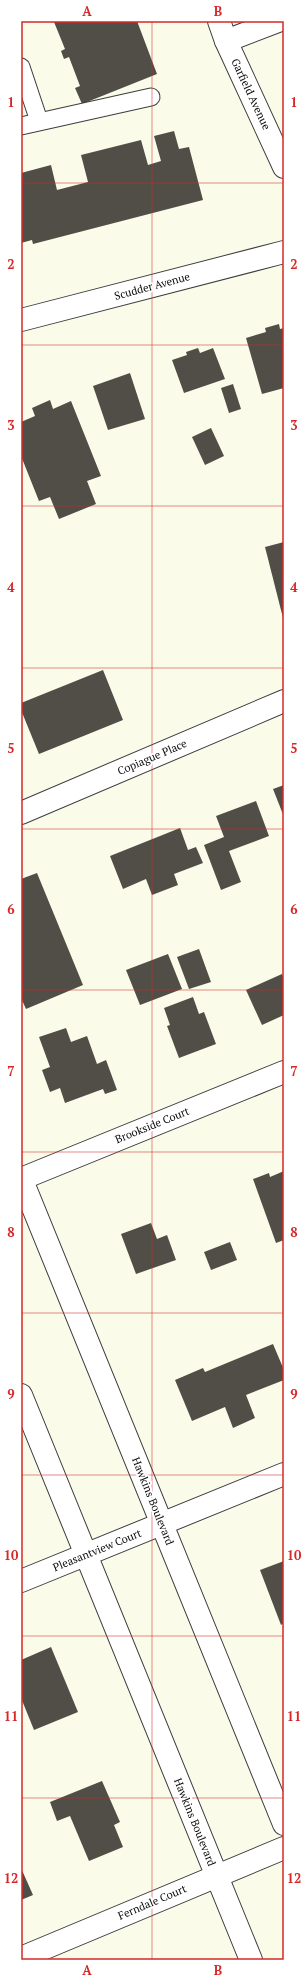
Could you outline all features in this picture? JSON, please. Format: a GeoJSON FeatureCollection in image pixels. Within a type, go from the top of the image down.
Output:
{"type":"FeatureCollection","features":[{"type":"Feature","properties":{"kind":"street","name":"Garfield Avenue"},"geometry":{"type":"LineString","coordinates":[[219,21],[226,41],[284,167]]}},
{"type":"Feature","properties":{"kind":"street"},"geometry":{"type":"LineString","coordinates":[[226,41],[278,21]]}},
{"type":"Feature","properties":{"kind":"street","name":"Scudder Avenue"},"geometry":{"type":"LineString","coordinates":[[21,320],[284,252]]}},
{"type":"Feature","properties":{"kind":"street","name":"Copiague Place"},"geometry":{"type":"LineString","coordinates":[[21,813],[284,701]]}},
{"type":"Feature","properties":{"kind":"street","name":"Brookside Court"},"geometry":{"type":"LineString","coordinates":[[21,1178],[284,1072]]}},
{"type":"Feature","properties":{"kind":"street","name":"Hawkins Boulevard"},"geometry":{"type":"LineString","coordinates":[[21,1178],[284,1824]]}},
{"type":"Feature","properties":{"kind":"street","name":"Hawkins Boulevard"},"geometry":{"type":"LineString","coordinates":[[21,1395],[251,1960]]}},
{"type":"Feature","properties":{"kind":"street","name":"Pleasantview Court"},"geometry":{"type":"LineString","coordinates":[[21,1581],[284,1474]]}},
{"type":"Feature","properties":{"kind":"street","name":"Ferndale Court"},"geometry":{"type":"LineString","coordinates":[[21,1958],[284,1848]]}},
{"type":"Feature","properties":{"kind":"lane"},"geometry":{"type":"LineString","coordinates":[[21,67],[39,121]]}},
{"type":"Feature","properties":{"kind":"lane"},"geometry":{"type":"LineString","coordinates":[[21,126],[152,97]]}},
{"type":"Feature","properties":{"kind":"building"},"geometry":{"type":"Polygon","coordinates":[[[137,21],[157,74],[82,104],[75,88],[80,86],[69,57],[64,59],[61,51],[65,49],[54,22],[137,21]]]}},
{"type":"Feature","properties":{"kind":"building"},"geometry":{"type":"Polygon","coordinates":[[[174,131],[179,149],[189,147],[203,200],[33,244],[32,240],[21,243],[21,173],[51,165],[57,190],[88,182],[81,155],[141,140],[148,165],[161,161],[154,136],[174,131]]]}},
{"type":"Feature","properties":{"kind":"building"},"geometry":{"type":"Polygon","coordinates":[[[279,324],[280,329],[284,328],[284,388],[262,394],[246,338],[266,332],[265,328],[279,324]]]}},
{"type":"Feature","properties":{"kind":"building"},"geometry":{"type":"Polygon","coordinates":[[[198,348],[200,353],[213,348],[225,379],[184,393],[172,360],[187,355],[186,352],[198,348]]]}},
{"type":"Feature","properties":{"kind":"building"},"geometry":{"type":"Polygon","coordinates":[[[130,373],[145,419],[108,430],[93,386],[130,373]]]}},
{"type":"Feature","properties":{"kind":"building"},"geometry":{"type":"Polygon","coordinates":[[[233,384],[241,409],[229,413],[221,388],[233,384]]]}},
{"type":"Feature","properties":{"kind":"building"},"geometry":{"type":"Polygon","coordinates":[[[50,400],[53,409],[71,401],[101,476],[87,481],[96,504],[59,519],[50,497],[39,501],[21,456],[21,422],[35,416],[32,408],[50,400]]]}},
{"type":"Feature","properties":{"kind":"building"},"geometry":{"type":"Polygon","coordinates":[[[211,428],[224,456],[205,465],[192,437],[211,428]]]}},
{"type":"Feature","properties":{"kind":"building"},"geometry":{"type":"Polygon","coordinates":[[[284,542],[284,618],[283,618],[265,547],[284,542]]]}},
{"type":"Feature","properties":{"kind":"building"},"geometry":{"type":"Polygon","coordinates":[[[103,670],[123,720],[39,754],[21,710],[21,703],[103,670]]]}},
{"type":"Feature","properties":{"kind":"building"},"geometry":{"type":"Polygon","coordinates":[[[284,785],[284,817],[273,789],[284,785]]]}},
{"type":"Feature","properties":{"kind":"building"},"geometry":{"type":"Polygon","coordinates":[[[256,801],[269,836],[229,851],[241,882],[221,890],[204,845],[224,837],[216,816],[256,801]]]}},
{"type":"Feature","properties":{"kind":"building"},"geometry":{"type":"Polygon","coordinates":[[[180,828],[188,850],[196,847],[203,863],[174,874],[178,885],[152,895],[146,879],[123,889],[110,856],[180,828]]]}},
{"type":"Feature","properties":{"kind":"building"},"geometry":{"type":"Polygon","coordinates":[[[37,873],[83,985],[26,1009],[21,998],[21,879],[37,873]]]}},
{"type":"Feature","properties":{"kind":"building"},"geometry":{"type":"Polygon","coordinates":[[[199,949],[211,982],[189,989],[177,957],[199,949]]]}},
{"type":"Feature","properties":{"kind":"building"},"geometry":{"type":"Polygon","coordinates":[[[168,954],[182,989],[140,1005],[126,970],[168,954]]]}},
{"type":"Feature","properties":{"kind":"building"},"geometry":{"type":"Polygon","coordinates":[[[282,974],[284,979],[284,1015],[262,1025],[246,990],[282,974]]]}},
{"type":"Feature","properties":{"kind":"building"},"geometry":{"type":"Polygon","coordinates":[[[193,997],[199,1014],[204,1012],[216,1044],[179,1058],[167,1026],[170,1025],[164,1008],[193,997]]]}},
{"type":"Feature","properties":{"kind":"building"},"geometry":{"type":"Polygon","coordinates":[[[66,1028],[71,1042],[87,1036],[97,1064],[106,1060],[117,1090],[105,1094],[103,1089],[65,1103],[60,1088],[50,1092],[42,1070],[50,1067],[39,1037],[66,1028]]]}},
{"type":"Feature","properties":{"kind":"building"},"geometry":{"type":"Polygon","coordinates":[[[284,1171],[284,1240],[276,1243],[253,1179],[269,1173],[270,1177],[284,1171]]]}},
{"type":"Feature","properties":{"kind":"building"},"geometry":{"type":"Polygon","coordinates":[[[151,1223],[157,1239],[167,1235],[176,1260],[136,1274],[121,1234],[151,1223]]]}},
{"type":"Feature","properties":{"kind":"building"},"geometry":{"type":"Polygon","coordinates":[[[230,1242],[237,1260],[211,1270],[204,1252],[230,1242]]]}},
{"type":"Feature","properties":{"kind":"building"},"geometry":{"type":"Polygon","coordinates":[[[273,1344],[284,1370],[284,1380],[246,1395],[255,1418],[233,1428],[225,1407],[192,1421],[175,1380],[203,1368],[205,1372],[273,1344]]]}},
{"type":"Feature","properties":{"kind":"building"},"geometry":{"type":"Polygon","coordinates":[[[284,1561],[284,1623],[281,1625],[260,1570],[284,1561]]]}},
{"type":"Feature","properties":{"kind":"building"},"geometry":{"type":"Polygon","coordinates":[[[51,1647],[78,1712],[34,1730],[21,1698],[21,1660],[51,1647]]]}},
{"type":"Feature","properties":{"kind":"building"},"geometry":{"type":"Polygon","coordinates":[[[102,1781],[120,1822],[114,1825],[123,1847],[89,1861],[70,1816],[57,1821],[50,1802],[102,1781]]]}},
{"type":"Feature","properties":{"kind":"building"},"geometry":{"type":"Polygon","coordinates":[[[21,1868],[33,1895],[21,1900],[21,1868]]]}}]}
